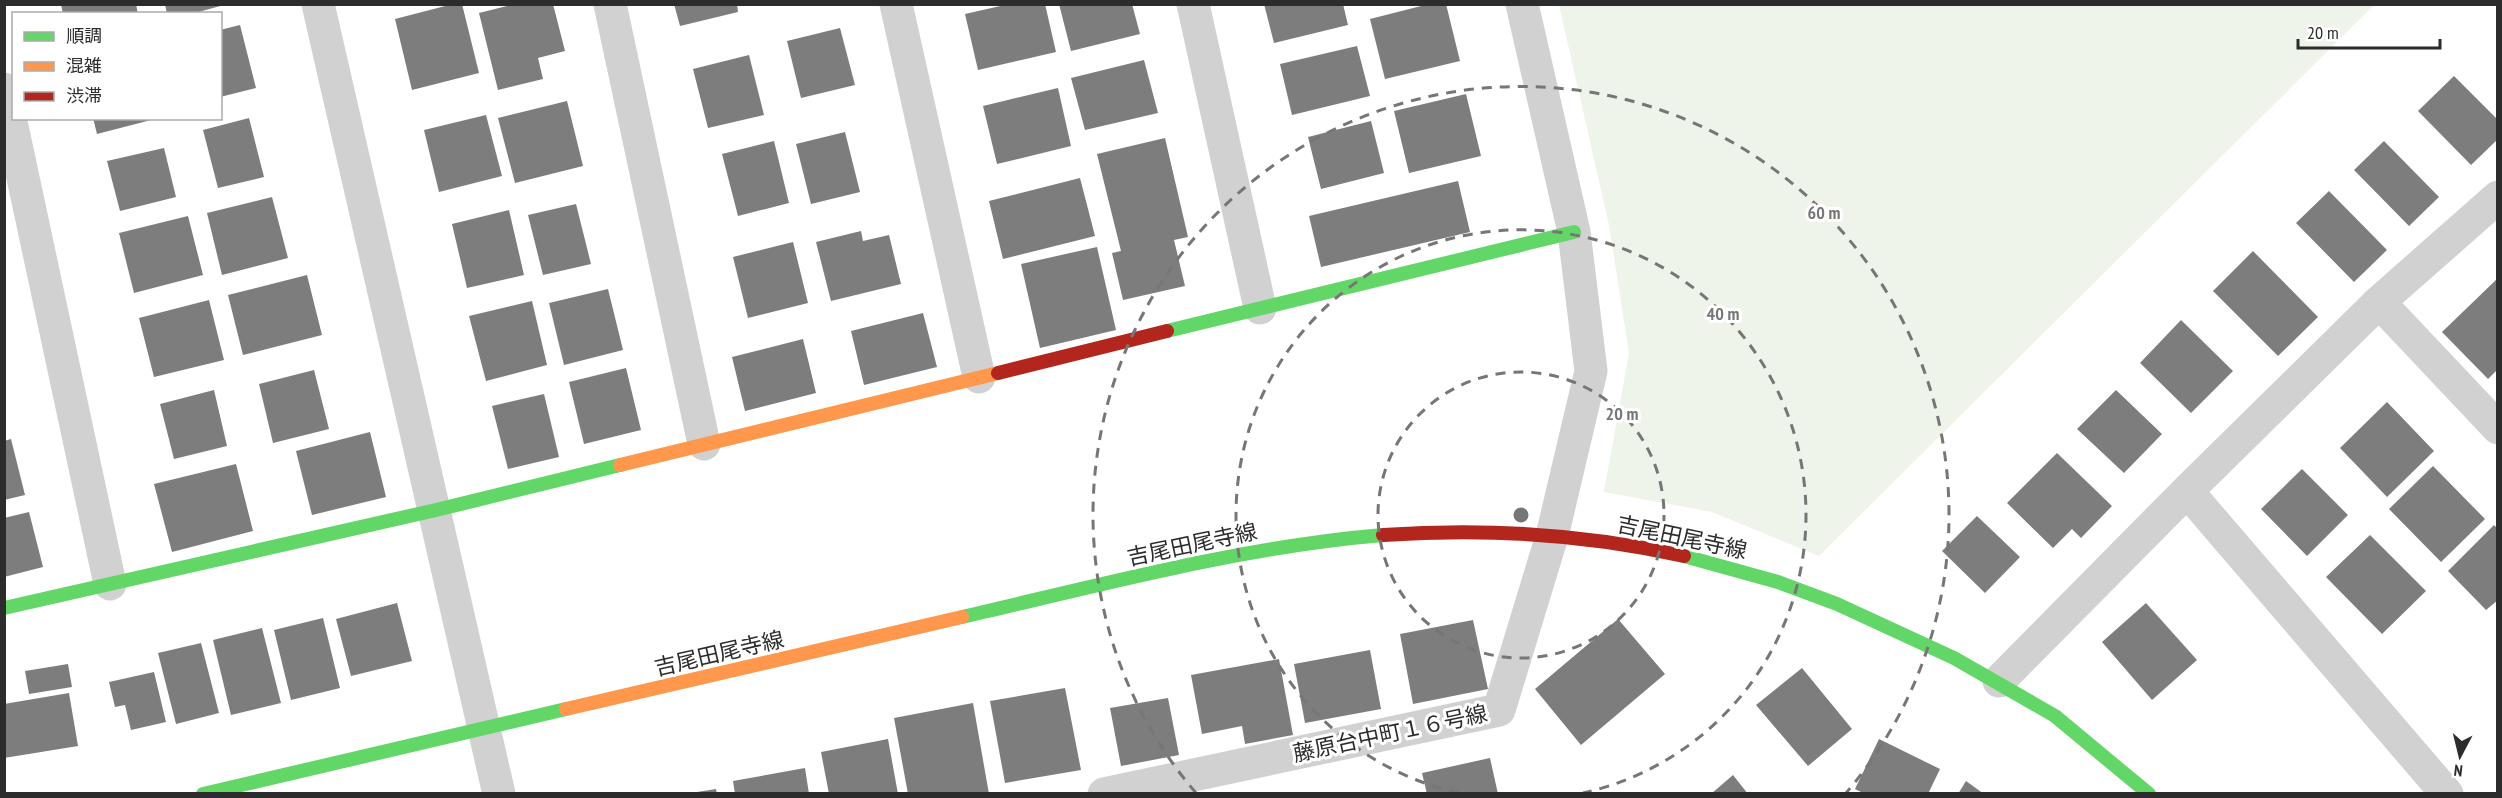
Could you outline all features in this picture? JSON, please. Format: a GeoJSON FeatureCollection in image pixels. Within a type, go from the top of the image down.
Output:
{"type":"FeatureCollection","features":[{"type":"Feature","properties":{"kind":"street"},"geometry":{"type":"LineString","coordinates":[[318,4],[436,510],[498,794]]}},
{"type":"Feature","properties":{"kind":"street"},"geometry":{"type":"LineString","coordinates":[[610,4],[704,444]]}},
{"type":"Feature","properties":{"kind":"street"},"geometry":{"type":"LineString","coordinates":[[897,4],[979,377]]}},
{"type":"Feature","properties":{"kind":"street"},"geometry":{"type":"LineString","coordinates":[[1193,4],[1260,309]]}},
{"type":"Feature","properties":{"kind":"street"},"geometry":{"type":"LineString","coordinates":[[1522,4],[1574,232],[1591,371],[1552,536]]}},
{"type":"Feature","properties":{"kind":"street"},"geometry":{"type":"LineString","coordinates":[[4,89],[110,584]]}},
{"type":"Feature","properties":{"kind":"street"},"geometry":{"type":"LineString","coordinates":[[1999,681],[2379,302],[2498,197]]}},
{"type":"Feature","properties":{"kind":"street"},"geometry":{"type":"LineString","coordinates":[[4,608],[436,510],[1574,232]]}},
{"type":"Feature","properties":{"kind":"street"},"geometry":{"type":"LineString","coordinates":[[2379,302],[2498,428]]}},
{"type":"Feature","properties":{"kind":"street"},"geometry":{"type":"LineString","coordinates":[[2187,491],[2447,794]]}},
{"type":"Feature","properties":{"kind":"street","name":"吉尾田尾寺線"},"geometry":{"type":"LineString","coordinates":[[203,794],[1209,560],[1294,544],[1384,535],[1466,532],[1552,536],[1618,543],[1685,554],[1772,579],[1855,609],[1999,681],[2055,716],[2149,794]]}},
{"type":"Feature","properties":{"kind":"street","name":"藤原台中町１６号線"},"geometry":{"type":"LineString","coordinates":[[1123,791],[1500,710],[1552,536]]}},
{"type":"Feature","properties":{"kind":"shaded area"},"geometry":{"type":"Polygon","coordinates":[[[1559,4],[2374,5],[1819,556],[1712,512],[1604,492],[1629,353],[1609,225],[1559,4]]]}},
{"type":"Feature","properties":{"kind":"building"},"geometry":{"type":"Polygon","coordinates":[[[61,4],[136,4],[138,12],[63,12],[61,4]]]}},
{"type":"Feature","properties":{"kind":"building"},"geometry":{"type":"Polygon","coordinates":[[[165,4],[224,4],[198,12],[167,12],[165,4]]]}},
{"type":"Feature","properties":{"kind":"building"},"geometry":{"type":"Polygon","coordinates":[[[453,4],[462,4],[479,73],[412,90],[395,19],[453,4]]]}},
{"type":"Feature","properties":{"kind":"building"},"geometry":{"type":"Polygon","coordinates":[[[515,4],[553,4],[565,51],[538,58],[543,79],[498,90],[479,13],[515,4]]]}},
{"type":"Feature","properties":{"kind":"building"},"geometry":{"type":"Polygon","coordinates":[[[674,4],[737,4],[738,12],[680,26],[674,4]]]}},
{"type":"Feature","properties":{"kind":"building"},"geometry":{"type":"Polygon","coordinates":[[[1009,4],[1045,4],[1056,52],[978,70],[965,14],[1009,4]]]}},
{"type":"Feature","properties":{"kind":"building"},"geometry":{"type":"Polygon","coordinates":[[[1059,4],[1132,4],[1140,34],[1071,51],[1059,4]]]}},
{"type":"Feature","properties":{"kind":"building"},"geometry":{"type":"Polygon","coordinates":[[[1264,4],[1343,4],[1348,25],[1274,43],[1264,4]]]}},
{"type":"Feature","properties":{"kind":"building"},"geometry":{"type":"Polygon","coordinates":[[[1429,4],[1446,4],[1460,61],[1385,79],[1370,19],[1429,4]]]}},
{"type":"Feature","properties":{"kind":"building"},"geometry":{"type":"Polygon","coordinates":[[[240,25],[256,88],[222,96],[222,30],[240,25]]]}},
{"type":"Feature","properties":{"kind":"building"},"geometry":{"type":"Polygon","coordinates":[[[840,28],[855,85],[801,98],[787,41],[840,28]]]}},
{"type":"Feature","properties":{"kind":"building"},"geometry":{"type":"Polygon","coordinates":[[[1357,46],[1370,96],[1292,115],[1280,64],[1357,46]]]}},
{"type":"Feature","properties":{"kind":"building"},"geometry":{"type":"Polygon","coordinates":[[[749,55],[764,115],[708,128],[693,69],[749,55]]]}},
{"type":"Feature","properties":{"kind":"building"},"geometry":{"type":"Polygon","coordinates":[[[1144,60],[1158,113],[1085,130],[1071,78],[1144,60]]]}},
{"type":"Feature","properties":{"kind":"building"},"geometry":{"type":"Polygon","coordinates":[[[2454,76],[2498,120],[2498,139],[2471,165],[2418,111],[2454,76]]]}},
{"type":"Feature","properties":{"kind":"building"},"geometry":{"type":"Polygon","coordinates":[[[1058,88],[1071,146],[997,164],[983,106],[1058,88]]]}},
{"type":"Feature","properties":{"kind":"building"},"geometry":{"type":"Polygon","coordinates":[[[1466,94],[1481,156],[1409,173],[1394,111],[1466,94]]]}},
{"type":"Feature","properties":{"kind":"building"},"geometry":{"type":"Polygon","coordinates":[[[567,101],[583,166],[515,183],[498,118],[567,101]]]}},
{"type":"Feature","properties":{"kind":"building"},"geometry":{"type":"Polygon","coordinates":[[[486,115],[502,176],[439,192],[424,130],[486,115]]]}},
{"type":"Feature","properties":{"kind":"building"},"geometry":{"type":"Polygon","coordinates":[[[249,118],[264,177],[218,188],[203,130],[249,118]]]}},
{"type":"Feature","properties":{"kind":"building"},"geometry":{"type":"Polygon","coordinates":[[[94,120],[151,120],[97,134],[94,120]]]}},
{"type":"Feature","properties":{"kind":"building"},"geometry":{"type":"Polygon","coordinates":[[[1371,121],[1384,173],[1321,189],[1308,137],[1371,121]]]}},
{"type":"Feature","properties":{"kind":"building"},"geometry":{"type":"Polygon","coordinates":[[[845,132],[860,192],[811,204],[796,144],[845,132]]]}},
{"type":"Feature","properties":{"kind":"building"},"geometry":{"type":"Polygon","coordinates":[[[1165,138],[1188,237],[1174,240],[1185,286],[1123,300],[1112,253],[1121,251],[1097,154],[1165,138]]]}},
{"type":"Feature","properties":{"kind":"building"},"geometry":{"type":"Polygon","coordinates":[[[774,141],[789,203],[738,216],[722,154],[774,141]]]}},
{"type":"Feature","properties":{"kind":"building"},"geometry":{"type":"Polygon","coordinates":[[[2384,141],[2439,197],[2409,226],[2354,170],[2384,141]]]}},
{"type":"Feature","properties":{"kind":"building"},"geometry":{"type":"Polygon","coordinates":[[[164,148],[176,197],[120,211],[107,161],[164,148]]]}},
{"type":"Feature","properties":{"kind":"building"},"geometry":{"type":"Polygon","coordinates":[[[1080,178],[1095,236],[1003,259],[989,201],[1080,178]]]}},
{"type":"Feature","properties":{"kind":"building"},"geometry":{"type":"Polygon","coordinates":[[[1458,181],[1470,232],[1321,267],[1309,216],[1458,181]]]}},
{"type":"Feature","properties":{"kind":"building"},"geometry":{"type":"Polygon","coordinates":[[[2329,191],[2387,250],[2354,282],[2296,223],[2329,191]]]}},
{"type":"Feature","properties":{"kind":"building"},"geometry":{"type":"Polygon","coordinates":[[[272,197],[288,258],[222,275],[207,213],[272,197]]]}},
{"type":"Feature","properties":{"kind":"building"},"geometry":{"type":"Polygon","coordinates":[[[576,204],[591,264],[543,275],[528,215],[576,204]]]}},
{"type":"Feature","properties":{"kind":"building"},"geometry":{"type":"Polygon","coordinates":[[[509,210],[524,275],[467,288],[452,224],[509,210]]]}},
{"type":"Feature","properties":{"kind":"building"},"geometry":{"type":"Polygon","coordinates":[[[188,216],[203,275],[134,293],[119,233],[188,216]]]}},
{"type":"Feature","properties":{"kind":"building"},"geometry":{"type":"Polygon","coordinates":[[[861,231],[863,241],[889,235],[901,284],[831,301],[816,242],[861,231]]]}},
{"type":"Feature","properties":{"kind":"building"},"geometry":{"type":"Polygon","coordinates":[[[793,242],[808,303],[748,318],[733,257],[793,242]]]}},
{"type":"Feature","properties":{"kind":"building"},"geometry":{"type":"Polygon","coordinates":[[[1097,247],[1116,330],[1040,348],[1021,264],[1097,247]]]}},
{"type":"Feature","properties":{"kind":"building"},"geometry":{"type":"Polygon","coordinates":[[[2253,251],[2318,317],[2278,356],[2213,291],[2253,251]]]}},
{"type":"Feature","properties":{"kind":"building"},"geometry":{"type":"Polygon","coordinates":[[[307,275],[322,335],[243,355],[228,295],[307,275]]]}},
{"type":"Feature","properties":{"kind":"building"},"geometry":{"type":"Polygon","coordinates":[[[2498,278],[2498,369],[2488,379],[2442,332],[2498,278]]]}},
{"type":"Feature","properties":{"kind":"building"},"geometry":{"type":"Polygon","coordinates":[[[608,289],[623,350],[564,365],[549,303],[608,289]]]}},
{"type":"Feature","properties":{"kind":"building"},"geometry":{"type":"Polygon","coordinates":[[[209,300],[224,360],[154,377],[139,318],[209,300]]]}},
{"type":"Feature","properties":{"kind":"building"},"geometry":{"type":"Polygon","coordinates":[[[532,301],[547,365],[486,381],[469,316],[532,301]]]}},
{"type":"Feature","properties":{"kind":"building"},"geometry":{"type":"Polygon","coordinates":[[[923,313],[937,367],[864,385],[851,331],[923,313]]]}},
{"type":"Feature","properties":{"kind":"building"},"geometry":{"type":"Polygon","coordinates":[[[2181,320],[2233,371],[2191,413],[2140,363],[2181,320]]]}},
{"type":"Feature","properties":{"kind":"building"},"geometry":{"type":"Polygon","coordinates":[[[803,339],[816,393],[745,411],[732,357],[803,339]]]}},
{"type":"Feature","properties":{"kind":"building"},"geometry":{"type":"Polygon","coordinates":[[[626,368],[641,430],[584,444],[569,382],[626,368]]]}},
{"type":"Feature","properties":{"kind":"building"},"geometry":{"type":"Polygon","coordinates":[[[314,370],[329,429],[273,443],[259,384],[314,370]]]}},
{"type":"Feature","properties":{"kind":"building"},"geometry":{"type":"Polygon","coordinates":[[[214,390],[227,446],[174,459],[160,404],[214,390]]]}},
{"type":"Feature","properties":{"kind":"building"},"geometry":{"type":"Polygon","coordinates":[[[2116,390],[2162,434],[2124,473],[2077,429],[2116,390]]]}},
{"type":"Feature","properties":{"kind":"building"},"geometry":{"type":"Polygon","coordinates":[[[544,394],[559,457],[508,469],[492,406],[544,394]]]}},
{"type":"Feature","properties":{"kind":"building"},"geometry":{"type":"Polygon","coordinates":[[[2387,402],[2434,451],[2387,497],[2340,448],[2387,402]]]}},
{"type":"Feature","properties":{"kind":"building"},"geometry":{"type":"Polygon","coordinates":[[[370,432],[386,497],[312,515],[296,451],[370,432]]]}},
{"type":"Feature","properties":{"kind":"building"},"geometry":{"type":"Polygon","coordinates":[[[11,439],[25,495],[4,500],[4,441],[11,439]]]}},
{"type":"Feature","properties":{"kind":"building"},"geometry":{"type":"Polygon","coordinates":[[[2057,453],[2112,506],[2081,538],[2072,529],[2053,548],[2007,503],[2057,453]]]}},
{"type":"Feature","properties":{"kind":"building"},"geometry":{"type":"Polygon","coordinates":[[[236,464],[253,531],[172,552],[154,484],[236,464]]]}},
{"type":"Feature","properties":{"kind":"building"},"geometry":{"type":"Polygon","coordinates":[[[2433,466],[2485,519],[2441,562],[2389,509],[2433,466]]]}},
{"type":"Feature","properties":{"kind":"building"},"geometry":{"type":"Polygon","coordinates":[[[2302,469],[2348,515],[2307,556],[2261,509],[2302,469]]]}},
{"type":"Feature","properties":{"kind":"building"},"geometry":{"type":"Polygon","coordinates":[[[29,512],[43,567],[4,577],[4,518],[29,512]]]}},
{"type":"Feature","properties":{"kind":"building"},"geometry":{"type":"Polygon","coordinates":[[[1977,516],[2020,557],[1985,593],[1942,551],[1977,516]]]}},
{"type":"Feature","properties":{"kind":"building"},"geometry":{"type":"Polygon","coordinates":[[[2494,525],[2498,529],[2498,600],[2486,610],[2448,571],[2494,525]]]}},
{"type":"Feature","properties":{"kind":"building"},"geometry":{"type":"Polygon","coordinates":[[[2370,535],[2426,591],[2382,634],[2326,577],[2370,535]]]}},
{"type":"Feature","properties":{"kind":"building"},"geometry":{"type":"Polygon","coordinates":[[[397,603],[412,661],[351,676],[336,619],[397,603]]]}},
{"type":"Feature","properties":{"kind":"building"},"geometry":{"type":"Polygon","coordinates":[[[2146,603],[2197,660],[2152,700],[2102,642],[2146,603]]]}},
{"type":"Feature","properties":{"kind":"building"},"geometry":{"type":"Polygon","coordinates":[[[323,618],[340,688],[291,700],[274,630],[323,618]]]}},
{"type":"Feature","properties":{"kind":"building"},"geometry":{"type":"Polygon","coordinates":[[[1618,619],[1665,674],[1581,745],[1535,689],[1618,619]]]}},
{"type":"Feature","properties":{"kind":"building"},"geometry":{"type":"Polygon","coordinates":[[[1473,620],[1488,689],[1413,704],[1400,634],[1473,620]]]}},
{"type":"Feature","properties":{"kind":"building"},"geometry":{"type":"Polygon","coordinates":[[[262,628],[281,703],[231,715],[213,640],[262,628]]]}},
{"type":"Feature","properties":{"kind":"building"},"geometry":{"type":"Polygon","coordinates":[[[201,643],[219,713],[176,724],[158,653],[201,643]]]}},
{"type":"Feature","properties":{"kind":"building"},"geometry":{"type":"Polygon","coordinates":[[[1370,650],[1381,709],[1305,723],[1294,664],[1370,650]]]}},
{"type":"Feature","properties":{"kind":"building"},"geometry":{"type":"Polygon","coordinates":[[[1279,659],[1293,735],[1245,744],[1242,726],[1202,734],[1191,675],[1279,659]]]}},
{"type":"Feature","properties":{"kind":"building"},"geometry":{"type":"Polygon","coordinates":[[[68,664],[72,687],[29,694],[25,671],[68,664]]]}},
{"type":"Feature","properties":{"kind":"building"},"geometry":{"type":"Polygon","coordinates":[[[1802,668],[1852,729],[1808,766],[1756,705],[1802,668]]]}},
{"type":"Feature","properties":{"kind":"building"},"geometry":{"type":"Polygon","coordinates":[[[154,672],[166,722],[131,730],[125,705],[115,707],[109,682],[154,672]]]}},
{"type":"Feature","properties":{"kind":"building"},"geometry":{"type":"Polygon","coordinates":[[[1065,688],[1081,770],[1005,783],[990,701],[1065,688]]]}},
{"type":"Feature","properties":{"kind":"building"},"geometry":{"type":"Polygon","coordinates":[[[69,693],[78,746],[4,758],[4,704],[69,693]]]}},
{"type":"Feature","properties":{"kind":"building"},"geometry":{"type":"Polygon","coordinates":[[[1168,698],[1179,755],[1121,766],[1110,708],[1168,698]]]}},
{"type":"Feature","properties":{"kind":"building"},"geometry":{"type":"Polygon","coordinates":[[[973,703],[989,794],[908,794],[894,718],[973,703]]]}},
{"type":"Feature","properties":{"kind":"building"},"geometry":{"type":"Polygon","coordinates":[[[888,739],[898,794],[829,794],[821,752],[888,739]]]}},
{"type":"Feature","properties":{"kind":"building"},"geometry":{"type":"Polygon","coordinates":[[[1879,739],[1940,769],[1928,794],[1865,794],[1855,789],[1879,739]]]}},
{"type":"Feature","properties":{"kind":"building"},"geometry":{"type":"Polygon","coordinates":[[[1490,758],[1498,794],[1427,794],[1422,773],[1490,758]]]}},
{"type":"Feature","properties":{"kind":"building"},"geometry":{"type":"Polygon","coordinates":[[[805,768],[809,794],[735,794],[733,781],[805,768]]]}},
{"type":"Feature","properties":{"kind":"building"},"geometry":{"type":"Polygon","coordinates":[[[1733,775],[1748,794],[1711,794],[1733,775]]]}},
{"type":"Feature","properties":{"kind":"building"},"geometry":{"type":"Polygon","coordinates":[[[1966,781],[1984,794],[1958,794],[1966,781]]]}},
{"type":"Feature","properties":{"kind":"building"},"geometry":{"type":"Polygon","coordinates":[[[716,789],[717,794],[697,794],[697,792],[716,789]]]}},
{"type":"Feature","properties":{"kind":"traffic: fast"},"geometry":{"type":"LineString","coordinates":[[1167,331],[1574,232]]}},
{"type":"Feature","properties":{"kind":"traffic: fast"},"geometry":{"type":"LineString","coordinates":[[4,608],[436,510],[620,465]]}},
{"type":"Feature","properties":{"kind":"traffic: fast"},"geometry":{"type":"LineString","coordinates":[[962,617],[1171,568],[1276,548],[1383,535]]}},
{"type":"Feature","properties":{"kind":"traffic: fast"},"geometry":{"type":"LineString","coordinates":[[1684,556],[1778,582],[1837,604],[1954,658],[2055,716],[2149,794]]}},
{"type":"Feature","properties":{"kind":"traffic: fast"},"geometry":{"type":"LineString","coordinates":[[203,794],[566,709]]}},
{"type":"Feature","properties":{"kind":"traffic: slow"},"geometry":{"type":"LineString","coordinates":[[620,465],[998,373]]}},
{"type":"Feature","properties":{"kind":"traffic: slow"},"geometry":{"type":"LineString","coordinates":[[566,709],[962,617]]}},
{"type":"Feature","properties":{"kind":"traffic: jam"},"geometry":{"type":"LineString","coordinates":[[998,373],[1167,331]]}},
{"type":"Feature","properties":{"kind":"traffic: jam"},"geometry":{"type":"LineString","coordinates":[[1383,535],[1459,532],[1535,535],[1610,542],[1684,556]]}}]}
